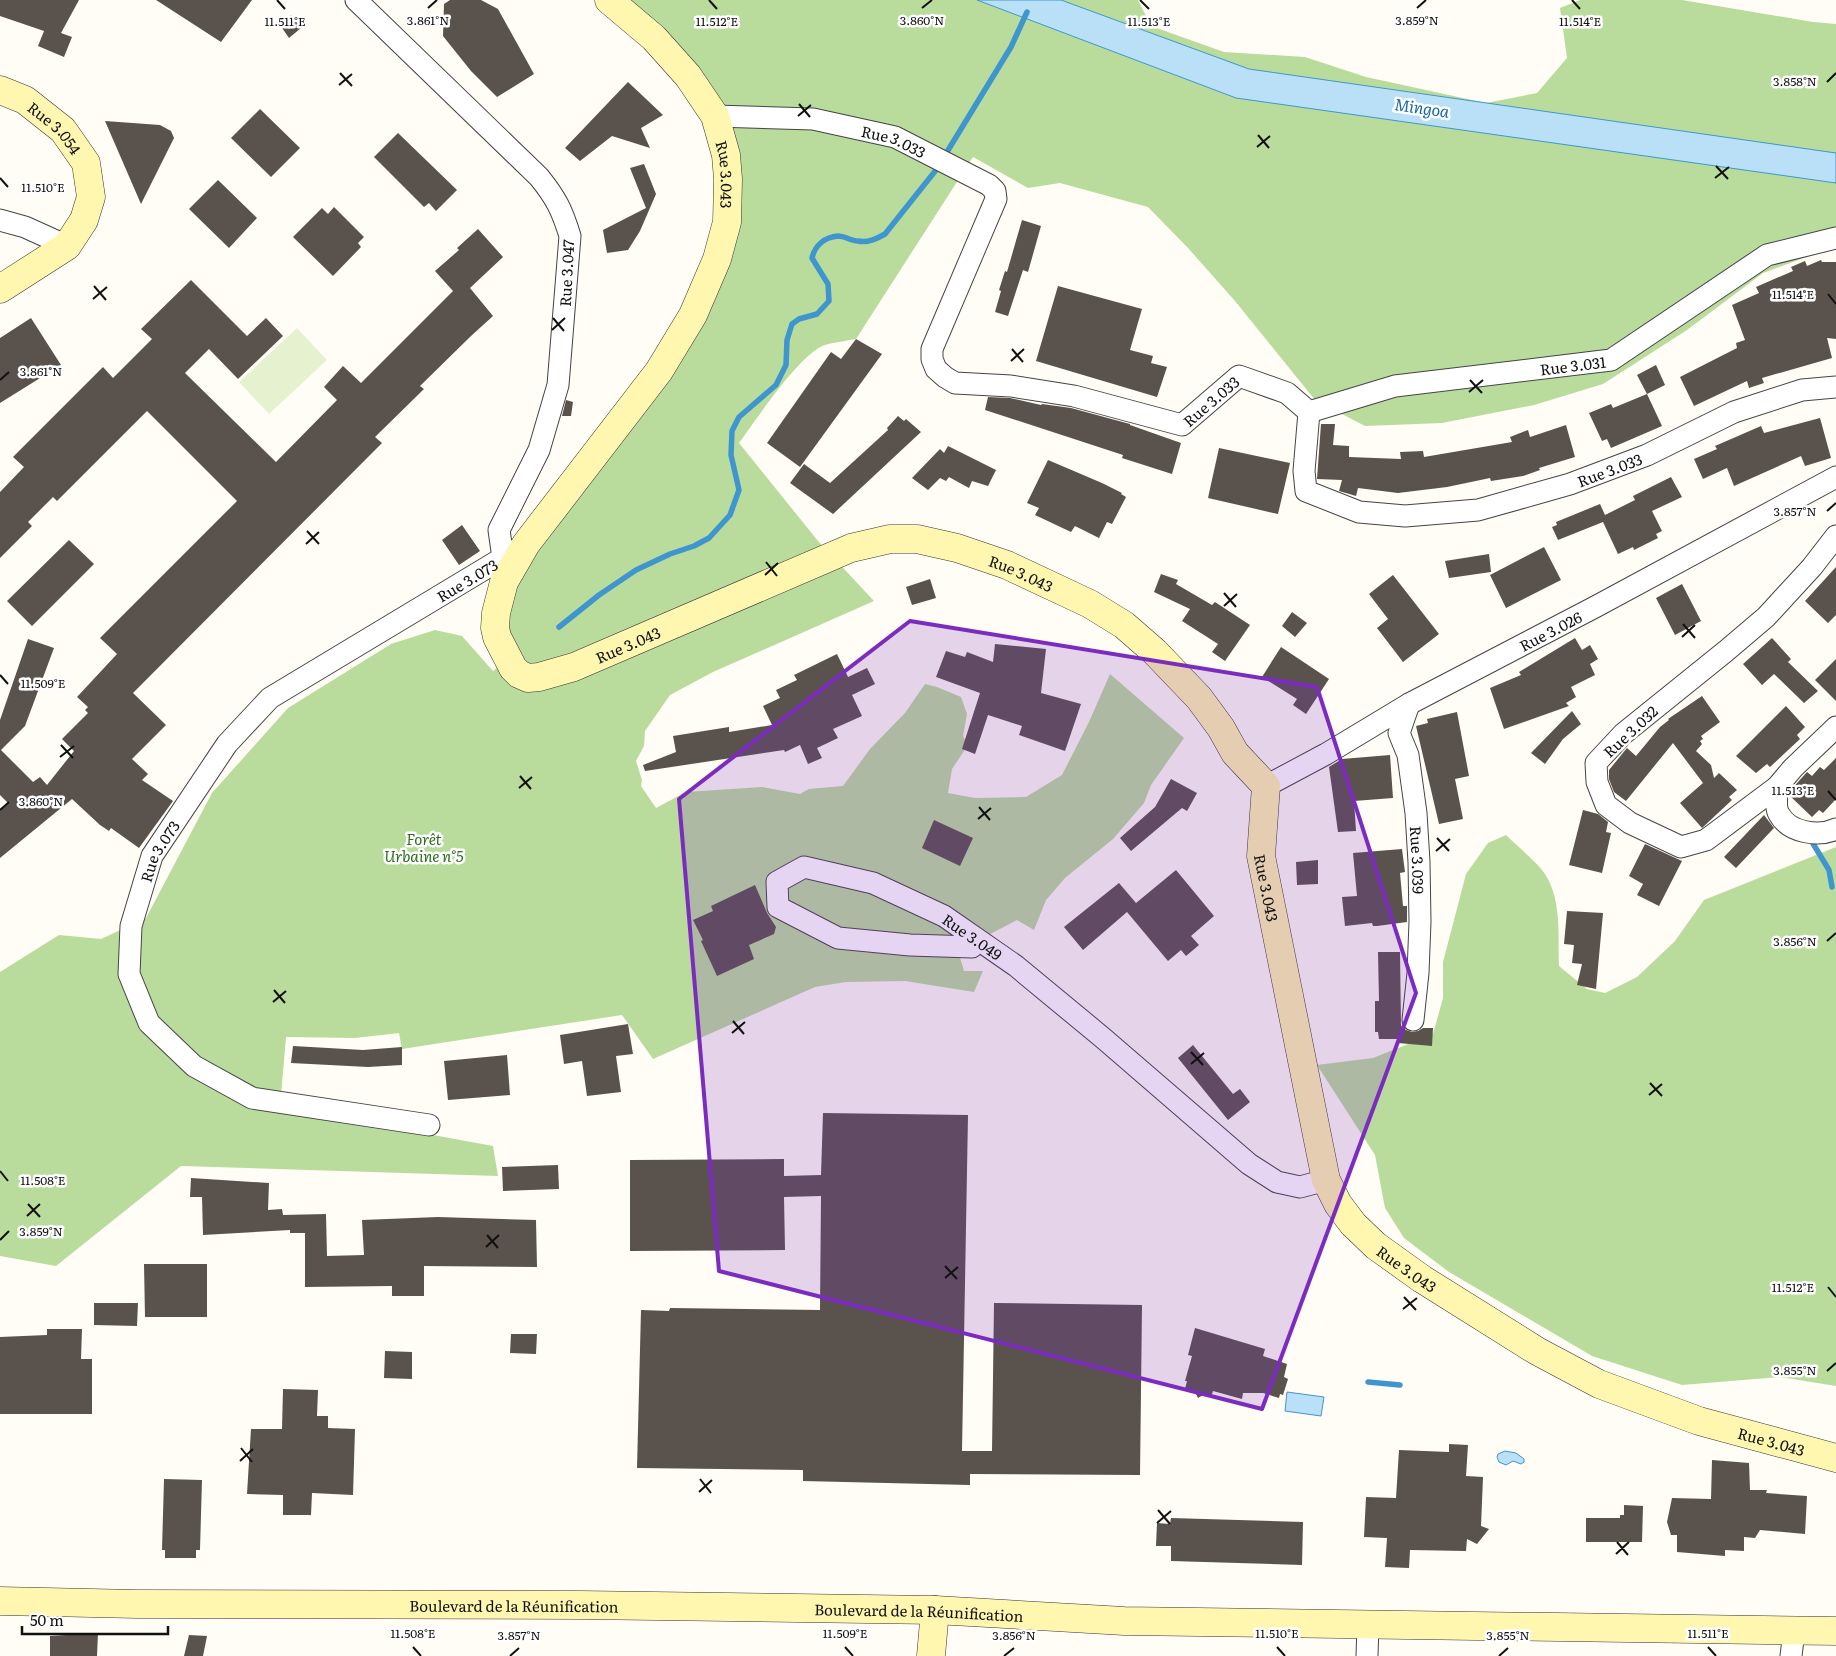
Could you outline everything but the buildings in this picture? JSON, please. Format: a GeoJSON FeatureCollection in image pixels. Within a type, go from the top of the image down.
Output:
{"type":"FeatureCollection","features":[{"type":"Feature","properties":{"kind":"street","name":"Rue 3.047"},"geometry":{"type":"LineString","coordinates":[[356,0],[539,177],[553,194],[563,212],[570,236],[558,385],[540,450],[499,530],[503,558]]}},
{"type":"Feature","properties":{"kind":"street","name":"Rue 3.043"},"geometry":{"type":"LineString","coordinates":[[609,0],[654,38],[688,76],[714,116],[726,155],[728,179],[727,222],[717,259],[693,315],[659,371],[526,544],[504,582],[496,613],[495,628],[497,637],[513,668],[519,674],[528,678],[539,677],[574,667],[851,548],[890,539],[918,539],[957,548],[1007,565],[1090,604],[1124,625],[1155,652],[1199,698],[1221,728],[1234,754],[1266,786],[1260,856],[1326,1180],[1338,1204],[1353,1224],[1376,1246],[1422,1280],[1537,1351],[1599,1384],[1699,1421],[1836,1458]]}},
{"type":"Feature","properties":{"kind":"street","name":"Rue 3.054"},"geometry":{"type":"LineString","coordinates":[[0,90],[25,100],[63,130],[86,163],[91,197],[84,220],[67,246],[0,290]]}},
{"type":"Feature","properties":{"kind":"street","name":"Rue 3.033"},"geometry":{"type":"LineString","coordinates":[[714,116],[813,119],[895,137],[989,185],[995,191],[996,199],[932,349],[932,359],[936,369],[945,377],[955,383],[1011,386],[1074,396],[1182,425],[1238,376],[1287,393],[1309,412],[1304,471],[1306,491],[1359,512],[1405,516],[1478,510],[1570,484],[1646,455],[1734,412],[1802,390],[1836,387]]}},
{"type":"Feature","properties":{"kind":"street"},"geometry":{"type":"LineString","coordinates":[[0,220],[25,227],[67,246]]}},
{"type":"Feature","properties":{"kind":"street","name":"Rue 3.031"},"geometry":{"type":"LineString","coordinates":[[1309,412],[1395,386],[1611,360],[1767,256],[1836,238]]}},
{"type":"Feature","properties":{"kind":"street","name":"Rue 3.026"},"geometry":{"type":"LineString","coordinates":[[1266,786],[1326,754],[1409,704],[1595,607],[1836,477]]}},
{"type":"Feature","properties":{"kind":"street","name":"Rue 3.032"},"geometry":{"type":"LineString","coordinates":[[1836,536],[1812,568],[1766,617],[1623,734],[1596,764],[1597,782],[1606,805],[1630,823],[1681,847],[1706,840],[1777,787],[1793,768],[1836,727]]}},
{"type":"Feature","properties":{"kind":"street","name":"Rue 3.073"},"geometry":{"type":"LineString","coordinates":[[429,1125],[252,1098],[194,1066],[149,1023],[129,974],[131,926],[152,856],[227,744],[270,698],[526,544]]}},
{"type":"Feature","properties":{"kind":"street","name":"Rue 3.039"},"geometry":{"type":"LineString","coordinates":[[1409,704],[1399,733],[1408,755],[1416,812],[1419,862],[1418,974],[1413,1020]]}},
{"type":"Feature","properties":{"kind":"street"},"geometry":{"type":"LineString","coordinates":[[1777,787],[1778,813],[1788,825],[1813,833],[1830,832],[1836,829]]}},
{"type":"Feature","properties":{"kind":"street","name":"Rue 3.049"},"geometry":{"type":"LineString","coordinates":[[972,947],[910,945],[838,938],[778,907],[777,882],[804,867],[874,883],[944,916],[1016,966],[1249,1164],[1277,1182],[1300,1187],[1326,1180]]}},
{"type":"Feature","properties":{"kind":"street","name":"Boulevard de la Réunification"},"geometry":{"type":"LineString","coordinates":[[0,1601],[137,1604],[581,1605],[935,1610],[1124,1621],[1368,1625],[1792,1643],[1836,1631]]}},
{"type":"Feature","properties":{"kind":"street"},"geometry":{"type":"LineString","coordinates":[[0,1614],[34,1602]]}},
{"type":"Feature","properties":{"kind":"street"},"geometry":{"type":"LineString","coordinates":[[931,1656],[935,1610]]}},
{"type":"Feature","properties":{"kind":"street"},"geometry":{"type":"LineString","coordinates":[[1367,1656],[1368,1625]]}},
{"type":"Feature","properties":{"kind":"highlighted area"},"geometry":{"type":"Polygon","coordinates":[[[910,621],[1317,687],[1416,993],[1262,1409],[719,1271],[679,799],[910,621]]]}},
{"type":"Feature","properties":{"kind":"green space","name":"Forêt Urbaine n°5"},"geometry":{"type":"Polygon","coordinates":[[[607,0],[1138,0],[1151,26],[1224,52],[1305,57],[1366,77],[1486,103],[1537,93],[1567,58],[1560,8],[1580,0],[1682,0],[1813,22],[1836,24],[1836,246],[1763,273],[1687,330],[1603,384],[1534,405],[1442,423],[1365,426],[1315,400],[1235,301],[1188,248],[1148,207],[1060,183],[1028,188],[973,157],[856,339],[825,345],[803,360],[779,388],[739,443],[818,541],[874,601],[713,672],[670,695],[645,731],[644,746],[636,761],[642,780],[641,786],[656,808],[686,792],[762,787],[800,794],[809,789],[843,786],[870,749],[905,713],[925,684],[961,697],[967,714],[963,736],[968,745],[952,769],[948,793],[975,798],[1026,797],[1062,775],[1089,722],[1110,674],[1184,738],[1151,785],[1144,803],[1113,839],[1065,878],[1046,900],[1034,930],[1017,920],[958,951],[964,971],[983,971],[974,992],[905,981],[846,982],[815,987],[653,1059],[622,1015],[402,1049],[399,1033],[355,1038],[286,1037],[280,1107],[493,1146],[498,1176],[181,1166],[56,1266],[0,1256],[0,972],[59,935],[101,939],[146,918],[212,793],[288,708],[391,644],[435,630],[462,636],[493,671],[509,658],[501,599],[657,372],[725,223],[713,117],[607,0]]]}},
{"type":"Feature","properties":{"kind":"green space"},"geometry":{"type":"Polygon","coordinates":[[[297,328],[327,360],[269,414],[239,382],[297,328]]]}},
{"type":"Feature","properties":{"kind":"green space"},"geometry":{"type":"Polygon","coordinates":[[[1506,835],[1537,864],[1550,884],[1557,907],[1559,966],[1587,989],[1605,993],[1637,977],[1675,941],[1704,900],[1836,847],[1836,1386],[1780,1377],[1682,1385],[1592,1356],[1449,1272],[1404,1238],[1385,1208],[1375,1155],[1317,1065],[1373,1058],[1433,1034],[1443,998],[1443,962],[1466,874],[1488,843],[1506,835]]]}},
{"type":"Feature","properties":{"kind":"water","name":"Mingoa"},"geometry":{"type":"Polygon","coordinates":[[[977,0],[1061,0],[1249,69],[1836,153],[1836,183],[1236,98],[977,0]]]}},
{"type":"Feature","properties":{"kind":"water"},"geometry":{"type":"Polygon","coordinates":[[[1287,1392],[1324,1397],[1321,1416],[1285,1411],[1287,1392]]]}},
{"type":"Feature","properties":{"kind":"water"},"geometry":{"type":"Polygon","coordinates":[[[1505,1451],[1516,1453],[1524,1459],[1524,1462],[1521,1464],[1513,1461],[1506,1465],[1499,1462],[1498,1454],[1505,1451]]]}},
{"type":"Feature","properties":{"kind":"waterway"},"geometry":{"type":"LineString","coordinates":[[559,627],[599,595],[636,570],[709,538],[730,515],[739,490],[731,455],[732,431],[739,417],[776,385],[786,365],[787,340],[792,324],[799,319],[817,314],[829,301],[828,284],[812,258],[816,249],[821,242],[833,237],[841,236],[855,241],[865,241],[885,234],[936,170],[1011,47],[1027,12]]}},
{"type":"Feature","properties":{"kind":"waterway"},"geometry":{"type":"LineString","coordinates":[[1809,837],[1829,870],[1832,887]]}},
{"type":"Feature","properties":{"kind":"waterway"},"geometry":{"type":"LineString","coordinates":[[1368,1382],[1400,1385]]}}]}
